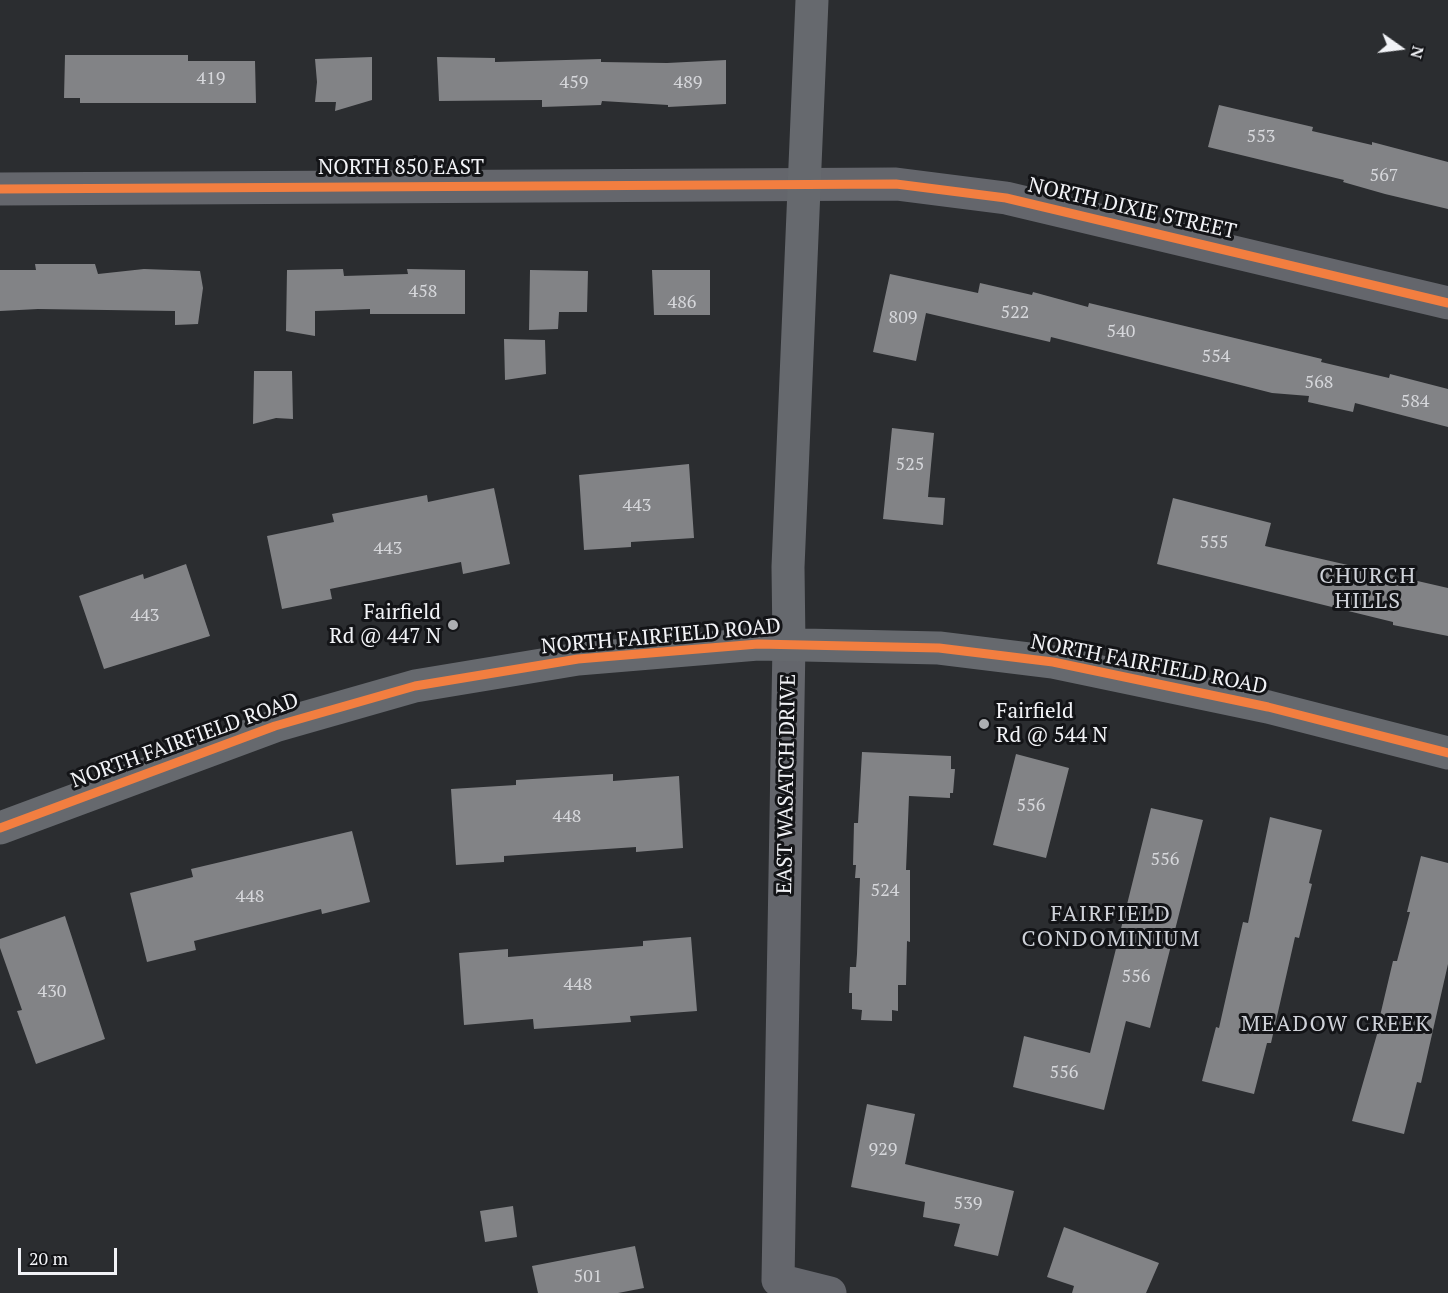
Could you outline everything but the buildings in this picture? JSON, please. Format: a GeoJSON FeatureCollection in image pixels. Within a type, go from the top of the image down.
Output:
{"type":"FeatureCollection","features":[{"type":"Feature","properties":{"kind":"main road","name":"EAST WASATCH DRIVE"},"geometry":{"type":"LineString","coordinates":[[789,644],[789,567],[812,0]]}},
{"type":"Feature","properties":{"kind":"main road","name":"NORTH FAIRFIELD ROAD"},"geometry":{"type":"LineString","coordinates":[[0,828],[274,726],[415,686],[606,656],[726,645],[789,644],[939,648],[1053,662],[1256,705],[1448,753]]}},
{"type":"Feature","properties":{"kind":"street","name":"NORTH 850 EAST"},"geometry":{"type":"LineString","coordinates":[[0,189],[803,183]]}},
{"type":"Feature","properties":{"kind":"street","name":"NORTH DIXIE STREET"},"geometry":{"type":"LineString","coordinates":[[803,183],[896,184],[1006,198],[1448,303]]}},
{"type":"Feature","properties":{"kind":"street","name":"EAST WASATCH DRIVE"},"geometry":{"type":"LineString","coordinates":[[773,1286],[789,644]]}},
{"type":"Feature","properties":{"kind":"street"},"geometry":{"type":"LineString","coordinates":[[773,1286],[830,1293]]}},
{"type":"Feature","properties":{"kind":"cycle path"},"geometry":{"type":"LineString","coordinates":[[0,189],[896,184],[1006,198],[1448,303]]}},
{"type":"Feature","properties":{"kind":"cycle path"},"geometry":{"type":"LineString","coordinates":[[0,828],[275,726],[415,686],[578,659],[758,644],[939,648],[1053,662],[1268,707],[1448,753]]}},
{"type":"Feature","properties":{"kind":"place","name":"Fairfield Rd @ 447 N"},"geometry":{"type":"Point","coordinates":[453,625]}},
{"type":"Feature","properties":{"kind":"place","name":"Fairfield Rd @ 544 N"},"geometry":{"type":"Point","coordinates":[984,724]}},
{"type":"Feature","properties":{"kind":"district","name":"CHURCH HILLS"},"geometry":{"type":"Point","coordinates":[1368,590]}},
{"type":"Feature","properties":{"kind":"district","name":"FAIRFIELD CONDOMINIUM"},"geometry":{"type":"Point","coordinates":[1111,928]}},
{"type":"Feature","properties":{"kind":"district","name":"MEADOW CREEK"},"geometry":{"type":"Point","coordinates":[1336,1025]}}]}
